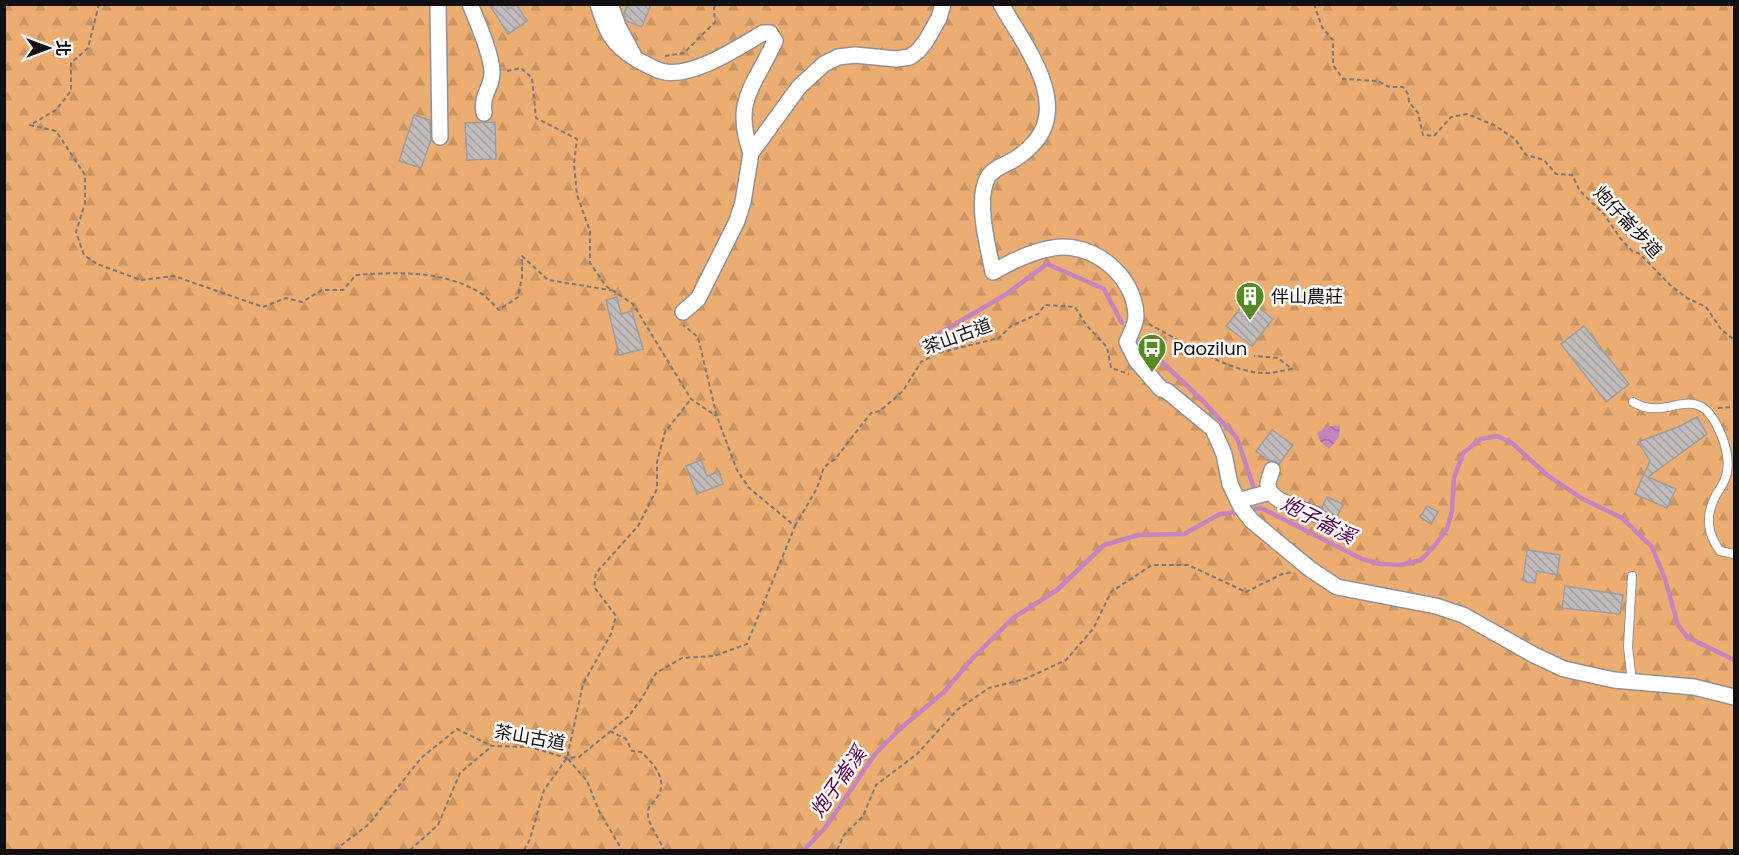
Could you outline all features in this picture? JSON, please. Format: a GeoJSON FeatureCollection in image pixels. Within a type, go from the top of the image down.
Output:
{"type":"FeatureCollection","features":[{"type":"Feature","properties":{"kind":"street"},"geometry":{"type":"LineString","coordinates":[[438,4],[440,137]]}},
{"type":"Feature","properties":{"kind":"street"},"geometry":{"type":"LineString","coordinates":[[470,4],[481,29],[493,74],[482,101],[484,113]]}},
{"type":"Feature","properties":{"kind":"street"},"geometry":{"type":"LineString","coordinates":[[598,4],[604,26],[614,42],[639,60],[662,71],[678,73],[699,67],[763,33],[770,33],[775,41],[756,75],[744,107],[743,131],[751,153]]}},
{"type":"Feature","properties":{"kind":"street"},"geometry":{"type":"LineString","coordinates":[[610,4],[631,51],[639,60]]}},
{"type":"Feature","properties":{"kind":"street"},"geometry":{"type":"LineString","coordinates":[[683,312],[698,299],[736,221],[743,202],[751,153],[799,87],[824,64],[838,57],[855,55],[896,59],[910,57],[926,41],[943,4]]}},
{"type":"Feature","properties":{"kind":"street"},"geometry":{"type":"LineString","coordinates":[[1001,4],[1037,63],[1043,80],[1047,108],[1045,123],[1038,139],[1019,157],[997,169],[987,179],[984,193],[985,234],[993,272],[1014,260],[1055,248],[1086,251],[1114,268],[1124,278],[1130,291],[1136,317],[1127,342],[1136,360],[1161,389],[1167,391],[1213,429],[1220,441],[1230,484],[1252,521],[1310,569],[1337,587],[1436,606],[1463,615],[1564,669],[1632,681],[1694,687],[1734,696]]}},
{"type":"Feature","properties":{"kind":"street"},"geometry":{"type":"LineString","coordinates":[[1272,470],[1268,486],[1270,492],[1280,501],[1315,514]]}},
{"type":"Feature","properties":{"kind":"street"},"geometry":{"type":"LineString","coordinates":[[1242,502],[1270,492]]}},
{"type":"Feature","properties":{"kind":"lane"},"geometry":{"type":"LineString","coordinates":[[1633,402],[1640,407],[1656,409],[1688,403],[1697,404],[1712,414],[1721,434],[1727,461],[1726,479],[1715,498],[1708,527],[1711,538],[1720,551],[1734,554]]}},
{"type":"Feature","properties":{"kind":"lane"},"geometry":{"type":"LineString","coordinates":[[1632,576],[1628,647],[1632,681]]}},
{"type":"Feature","properties":{"kind":"path"},"geometry":{"type":"LineString","coordinates":[[99,4],[88,48],[71,63],[71,91],[56,110],[30,125],[56,131],[85,176],[85,203],[76,232],[84,255],[97,264],[141,280],[174,276],[263,307],[286,298],[302,302],[322,290],[343,290],[356,274],[409,272],[449,280],[483,294],[499,310],[518,297],[522,277],[522,256],[548,280],[616,291]]}},
{"type":"Feature","properties":{"kind":"path"},"geometry":{"type":"LineString","coordinates":[[654,67],[663,56],[684,53],[715,22],[716,4]]}},
{"type":"Feature","properties":{"kind":"path","name":"炮仔崙步道"},"geometry":{"type":"LineString","coordinates":[[1314,4],[1322,27],[1333,40],[1334,64],[1342,78],[1378,81],[1389,87],[1403,87],[1408,94],[1409,102],[1418,113],[1423,135],[1434,136],[1451,117],[1467,114],[1494,125],[1515,140],[1526,155],[1544,160],[1556,174],[1572,175],[1580,191],[1604,214],[1632,251],[1640,254],[1686,298],[1706,307],[1721,329],[1734,340]]}},
{"type":"Feature","properties":{"kind":"path"},"geometry":{"type":"LineString","coordinates":[[493,74],[521,68],[532,78],[536,118],[576,139],[574,164],[576,195],[590,231],[590,263],[606,286],[633,304],[691,399],[717,417]]}},
{"type":"Feature","properties":{"kind":"path","name":"茶山古道"},"geometry":{"type":"LineString","coordinates":[[335,850],[369,824],[421,759],[457,729],[492,746],[530,747],[567,759],[579,757],[628,717],[656,673],[682,657],[714,656],[747,644],[795,526],[817,488],[824,467],[835,459],[871,413],[880,411],[903,391],[921,362],[938,353],[999,338],[1011,326],[1038,314],[1045,305],[1075,307],[1087,326],[1107,347],[1111,368],[1131,375]]}},
{"type":"Feature","properties":{"kind":"path"},"geometry":{"type":"LineString","coordinates":[[683,312],[680,323],[698,337],[717,417],[737,470],[749,488],[795,526]]}},
{"type":"Feature","properties":{"kind":"path"},"geometry":{"type":"LineString","coordinates":[[1136,317],[1210,357],[1248,371],[1268,373],[1292,369],[1278,358],[1254,356]]}},
{"type":"Feature","properties":{"kind":"path"},"geometry":{"type":"LineString","coordinates":[[524,850],[530,839],[544,790],[567,759],[583,684],[611,634],[616,616],[594,587],[596,573],[638,526],[657,489],[657,462],[665,432],[691,399]]}},
{"type":"Feature","properties":{"kind":"path"},"geometry":{"type":"LineString","coordinates":[[837,850],[844,835],[863,816],[876,785],[917,754],[957,710],[989,688],[1025,679],[1066,660],[1093,628],[1111,592],[1152,565],[1188,565],[1246,592],[1282,574],[1310,569]]}},
{"type":"Feature","properties":{"kind":"path"},"geometry":{"type":"LineString","coordinates":[[610,731],[626,740],[632,751],[641,752],[659,773],[662,783],[658,797],[650,804],[648,816],[663,850]]}},
{"type":"Feature","properties":{"kind":"path"},"geometry":{"type":"LineString","coordinates":[[410,850],[438,825],[460,773],[492,746]]}},
{"type":"Feature","properties":{"kind":"path"},"geometry":{"type":"LineString","coordinates":[[567,759],[587,781],[599,811],[622,850]]}},
{"type":"Feature","properties":{"kind":"green space"},"geometry":{"type":"Polygon","coordinates":[[[5,5],[1734,5],[1734,850],[5,850],[5,5]]]}},
{"type":"Feature","properties":{"kind":"water"},"geometry":{"type":"Polygon","coordinates":[[[1340,425],[1339,437],[1329,449],[1320,441],[1317,433],[1327,427],[1340,425]]]}},
{"type":"Feature","properties":{"kind":"building"},"geometry":{"type":"Polygon","coordinates":[[[489,4],[505,4],[508,9],[516,4],[527,21],[508,34],[489,4]]]}},
{"type":"Feature","properties":{"kind":"building"},"geometry":{"type":"Polygon","coordinates":[[[628,4],[651,4],[642,27],[626,21],[624,14],[628,4]]]}},
{"type":"Feature","properties":{"kind":"building"},"geometry":{"type":"Polygon","coordinates":[[[414,115],[430,120],[431,140],[421,168],[399,161],[414,115]]]}},
{"type":"Feature","properties":{"kind":"building"},"geometry":{"type":"Polygon","coordinates":[[[495,122],[496,159],[467,160],[465,123],[495,122]]]}},
{"type":"Feature","properties":{"kind":"building"},"geometry":{"type":"Polygon","coordinates":[[[617,297],[621,314],[632,311],[643,349],[619,355],[606,300],[617,297]]]}},
{"type":"Feature","properties":{"kind":"building","name":"伴山農莊"},"geometry":{"type":"Polygon","coordinates":[[[1248,299],[1273,319],[1252,346],[1226,326],[1248,299]]]}},
{"type":"Feature","properties":{"kind":"building"},"geometry":{"type":"Polygon","coordinates":[[[1584,326],[1629,384],[1606,402],[1561,344],[1584,326]]]}},
{"type":"Feature","properties":{"kind":"building"},"geometry":{"type":"Polygon","coordinates":[[[1697,417],[1707,434],[1648,477],[1676,489],[1667,508],[1635,494],[1650,461],[1638,442],[1697,417]]]}},
{"type":"Feature","properties":{"kind":"building"},"geometry":{"type":"Polygon","coordinates":[[[1272,430],[1293,445],[1279,464],[1269,461],[1256,451],[1272,430]]]}},
{"type":"Feature","properties":{"kind":"building"},"geometry":{"type":"Polygon","coordinates":[[[701,460],[707,476],[719,472],[723,484],[697,494],[686,466],[701,460]]]}},
{"type":"Feature","properties":{"kind":"building"},"geometry":{"type":"Polygon","coordinates":[[[1327,497],[1343,504],[1337,517],[1324,511],[1322,507],[1327,497]]]}},
{"type":"Feature","properties":{"kind":"building"},"geometry":{"type":"Polygon","coordinates":[[[1427,506],[1438,512],[1431,524],[1420,517],[1427,506]]]}},
{"type":"Feature","properties":{"kind":"building"},"geometry":{"type":"Polygon","coordinates":[[[1527,550],[1560,555],[1557,575],[1537,571],[1535,583],[1523,581],[1527,550]]]}},
{"type":"Feature","properties":{"kind":"building"},"geometry":{"type":"Polygon","coordinates":[[[1565,586],[1623,595],[1620,614],[1562,608],[1565,586]]]}},
{"type":"Feature","properties":{"kind":"waterway"},"geometry":{"type":"LineString","coordinates":[[921,344],[1005,295],[1047,264],[1104,289],[1122,323]]}},
{"type":"Feature","properties":{"kind":"waterway"},"geometry":{"type":"LineString","coordinates":[[1140,341],[1202,400],[1237,438],[1256,494]]}},
{"type":"Feature","properties":{"kind":"waterway","name":"炮子崙溪"},"geometry":{"type":"LineString","coordinates":[[1248,511],[1261,508],[1362,559],[1381,564],[1401,565],[1421,560],[1447,529],[1452,511],[1454,478],[1463,453],[1481,439],[1497,436],[1512,443],[1547,475],[1583,499],[1622,518],[1652,547],[1665,579],[1678,625],[1687,637],[1734,660]]}},
{"type":"Feature","properties":{"kind":"waterway","name":"炮子崙溪"},"geometry":{"type":"LineString","coordinates":[[804,850],[825,828],[875,754],[901,728],[944,692],[970,661],[1013,618],[1057,590],[1104,545],[1138,535],[1184,534],[1220,514],[1240,512]]}},
{"type":"Feature","properties":{"kind":"place","name":"伴山農莊"},"geometry":{"type":"Point","coordinates":[1250,322]}},
{"type":"Feature","properties":{"kind":"place","name":"Paozilun"},"geometry":{"type":"Point","coordinates":[1152,374]}}]}
